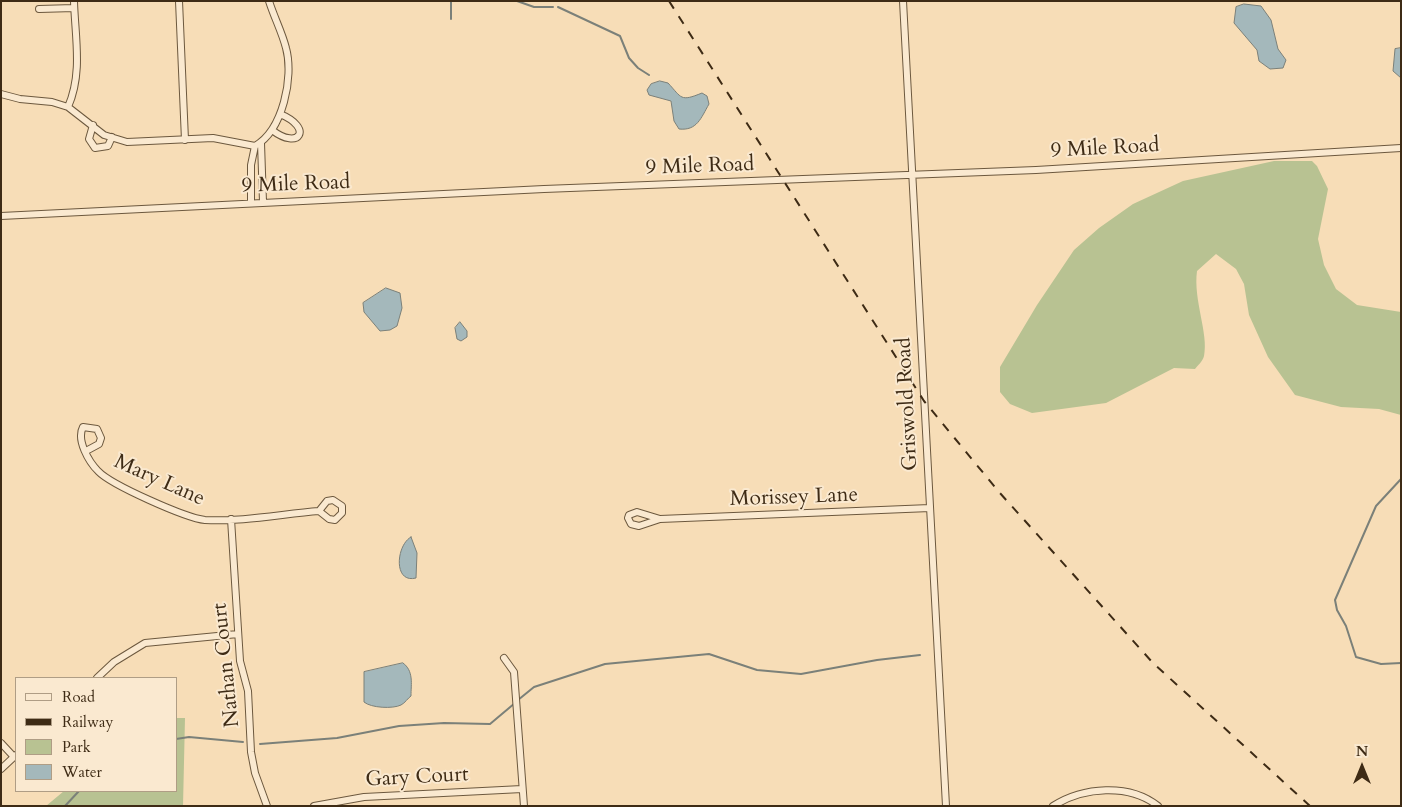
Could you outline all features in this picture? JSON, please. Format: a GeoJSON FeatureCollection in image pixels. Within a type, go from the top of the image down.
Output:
{"type":"FeatureCollection","features":[{"type":"Feature","properties":{"kind":"street"},"geometry":{"type":"LineString","coordinates":[[179,1],[185,140]]}},
{"type":"Feature","properties":{"kind":"street"},"geometry":{"type":"LineString","coordinates":[[251,202],[251,165],[258,144],[272,130],[280,114],[288,84],[287,50],[268,1]]}},
{"type":"Feature","properties":{"kind":"street","name":"Griswold Road"},"geometry":{"type":"LineString","coordinates":[[902,1],[946,806]]}},
{"type":"Feature","properties":{"kind":"street"},"geometry":{"type":"LineString","coordinates":[[40,9],[74,5],[78,73],[76,87],[68,106]]}},
{"type":"Feature","properties":{"kind":"street"},"geometry":{"type":"LineString","coordinates":[[1,94],[20,99],[52,102],[68,106],[104,134],[127,142],[213,138],[258,144]]}},
{"type":"Feature","properties":{"kind":"street"},"geometry":{"type":"LineString","coordinates":[[272,130],[284,139],[294,138],[298,135],[300,128],[297,122],[280,114]]}},
{"type":"Feature","properties":{"kind":"street"},"geometry":{"type":"LineString","coordinates":[[93,125],[89,139],[95,148],[108,146],[112,137]]}},
{"type":"Feature","properties":{"kind":"street"},"geometry":{"type":"LineString","coordinates":[[258,144],[263,202]]}},
{"type":"Feature","properties":{"kind":"street","name":"9 Mile Road"},"geometry":{"type":"LineString","coordinates":[[1,216],[251,202],[912,175],[1401,148]]}},
{"type":"Feature","properties":{"kind":"street","name":"Mary Lane"},"geometry":{"type":"LineString","coordinates":[[86,451],[99,472],[170,509],[195,518],[231,519],[319,511]]}},
{"type":"Feature","properties":{"kind":"street","name":"Morissey Lane"},"geometry":{"type":"LineString","coordinates":[[660,519],[930,508]]}},
{"type":"Feature","properties":{"kind":"street","name":"Nathan Court"},"geometry":{"type":"LineString","coordinates":[[231,519],[240,660],[248,691],[252,760],[267,806]]}},
{"type":"Feature","properties":{"kind":"street"},"geometry":{"type":"LineString","coordinates":[[98,677],[114,662],[145,642],[238,634]]}},
{"type":"Feature","properties":{"kind":"street"},"geometry":{"type":"LineString","coordinates":[[504,658],[514,672],[524,806]]}},
{"type":"Feature","properties":{"kind":"street"},"geometry":{"type":"LineString","coordinates":[[1,743],[15,756],[1,768]]}},
{"type":"Feature","properties":{"kind":"street","name":"Gary Court"},"geometry":{"type":"LineString","coordinates":[[314,806],[364,797],[522,789]]}},
{"type":"Feature","properties":{"kind":"street"},"geometry":{"type":"LineString","coordinates":[[1053,806],[1067,797],[1097,790],[1123,792],[1151,800],[1158,806]]}},
{"type":"Feature","properties":{"kind":"green space"},"geometry":{"type":"Polygon","coordinates":[[[1274,161],[1312,161],[1317,166],[1328,189],[1318,239],[1324,265],[1336,289],[1357,305],[1401,312],[1401,415],[1379,409],[1341,407],[1295,395],[1268,357],[1249,315],[1244,284],[1236,269],[1216,254],[1197,271],[1197,293],[1205,347],[1202,361],[1195,369],[1174,368],[1106,403],[1032,413],[1010,404],[1000,392],[1000,367],[1037,305],[1074,250],[1099,228],[1133,204],[1183,181],[1274,161]]]}},
{"type":"Feature","properties":{"kind":"green space"},"geometry":{"type":"Polygon","coordinates":[[[178,718],[185,718],[183,806],[46,806],[63,792],[178,792],[178,718]]]}},
{"type":"Feature","properties":{"kind":"water"},"geometry":{"type":"Polygon","coordinates":[[[1244,4],[1261,6],[1271,20],[1278,49],[1286,60],[1283,68],[1270,69],[1259,61],[1257,50],[1234,23],[1236,7],[1244,4]]]}},
{"type":"Feature","properties":{"kind":"water"},"geometry":{"type":"Polygon","coordinates":[[[1401,48],[1401,78],[1393,71],[1395,49],[1401,48]]]}},
{"type":"Feature","properties":{"kind":"water"},"geometry":{"type":"Polygon","coordinates":[[[660,81],[668,83],[679,95],[685,98],[702,93],[707,96],[709,104],[701,119],[694,126],[679,129],[674,121],[671,101],[649,95],[647,90],[651,84],[660,81]]]}},
{"type":"Feature","properties":{"kind":"water"},"geometry":{"type":"Polygon","coordinates":[[[386,288],[400,293],[402,308],[397,326],[390,330],[380,331],[364,312],[363,303],[386,288]]]}},
{"type":"Feature","properties":{"kind":"water"},"geometry":{"type":"Polygon","coordinates":[[[460,322],[467,331],[467,337],[461,341],[457,339],[455,328],[460,322]]]}},
{"type":"Feature","properties":{"kind":"water"},"geometry":{"type":"Polygon","coordinates":[[[411,537],[417,553],[416,578],[409,578],[403,575],[399,563],[402,548],[411,537]]]}},
{"type":"Feature","properties":{"kind":"water"},"geometry":{"type":"Polygon","coordinates":[[[403,663],[407,666],[410,674],[411,696],[402,704],[393,707],[377,707],[364,702],[364,672],[403,663]]]}},
{"type":"Feature","properties":{"kind":"waterway"},"geometry":{"type":"LineString","coordinates":[[451,1],[451,19]]}},
{"type":"Feature","properties":{"kind":"waterway"},"geometry":{"type":"LineString","coordinates":[[517,1],[534,7],[553,7]]}},
{"type":"Feature","properties":{"kind":"waterway"},"geometry":{"type":"LineString","coordinates":[[558,7],[620,36],[629,58],[638,68],[649,75]]}},
{"type":"Feature","properties":{"kind":"waterway"},"geometry":{"type":"LineString","coordinates":[[1401,479],[1376,506],[1335,600],[1337,610],[1346,626],[1356,657],[1381,664],[1401,663]]}},
{"type":"Feature","properties":{"kind":"waterway"},"geometry":{"type":"LineString","coordinates":[[518,700],[534,687],[605,664],[709,654],[757,670],[801,674],[877,660],[920,655]]}},
{"type":"Feature","properties":{"kind":"waterway"},"geometry":{"type":"LineString","coordinates":[[260,744],[337,738],[399,726],[444,723],[490,724],[515,703]]}},
{"type":"Feature","properties":{"kind":"waterway"},"geometry":{"type":"LineString","coordinates":[[178,739],[189,737],[243,742]]}},
{"type":"Feature","properties":{"kind":"waterway"},"geometry":{"type":"LineString","coordinates":[[65,806],[78,792]]}},
{"type":"Feature","properties":{"kind":"railway"},"geometry":{"type":"LineString","coordinates":[[669,1],[924,401],[999,492],[1153,663],[1310,806]]}}]}
